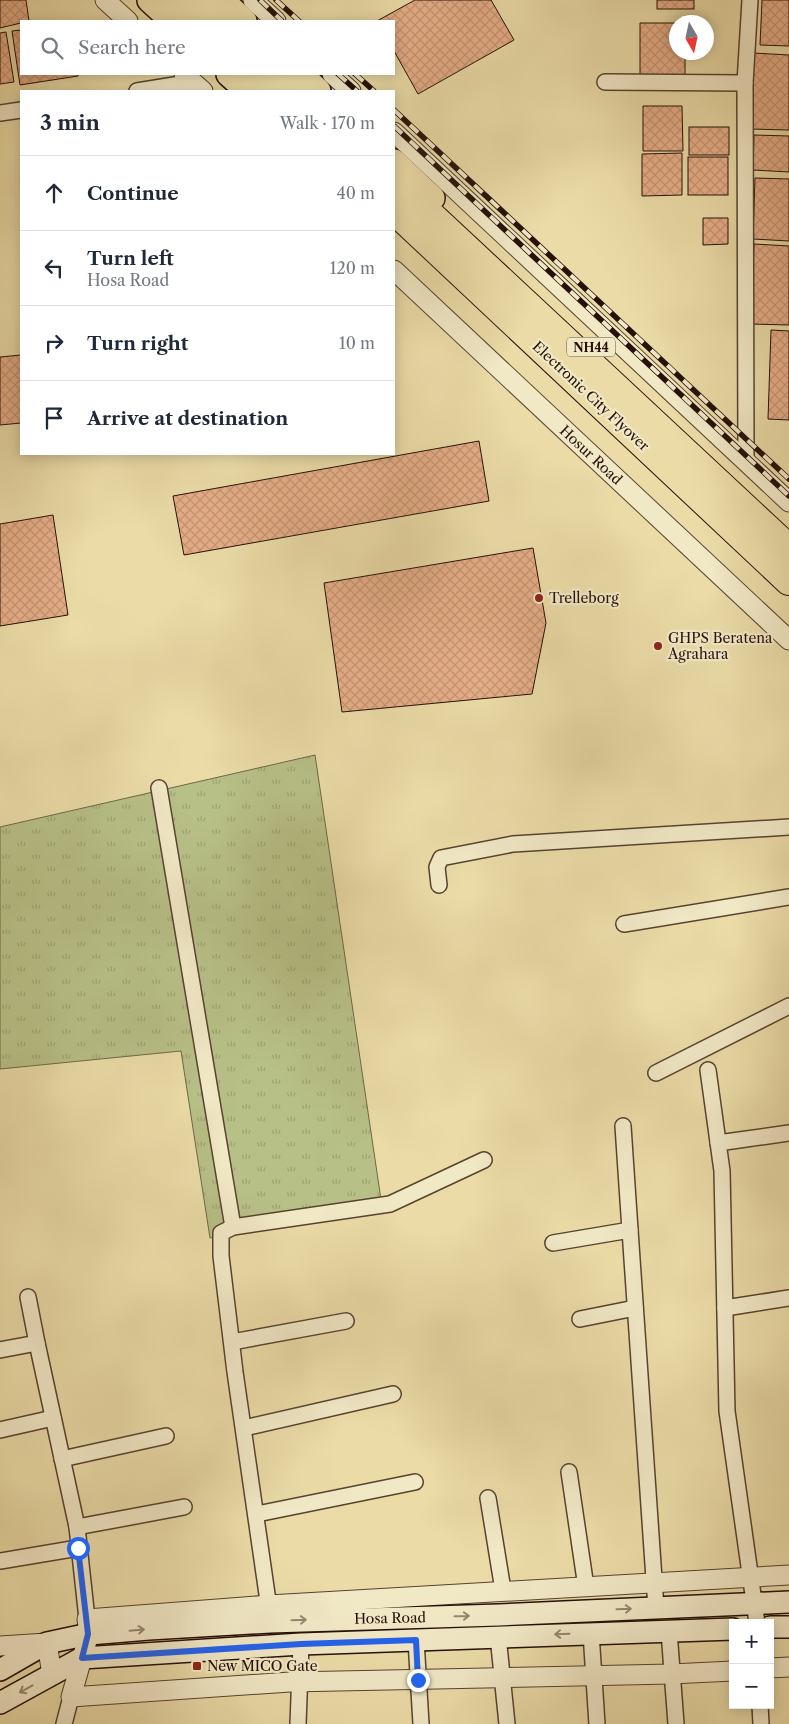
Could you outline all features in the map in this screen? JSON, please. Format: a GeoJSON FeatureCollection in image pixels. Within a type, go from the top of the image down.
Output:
{"type":"FeatureCollection","features":[{"type":"Feature","properties":{"kind":"highway"},"geometry":{"type":"LineString","coordinates":[[150,0],[172,20]]}},
{"type":"Feature","properties":{"kind":"highway"},"geometry":{"type":"LineString","coordinates":[[170,0],[192,20]]}},
{"type":"Feature","properties":{"kind":"highway"},"geometry":{"type":"LineString","coordinates":[[199,0],[221,20]]}},
{"type":"Feature","properties":{"kind":"highway"},"geometry":{"type":"LineString","coordinates":[[221,0],[243,20]]}},
{"type":"Feature","properties":{"kind":"highway"},"geometry":{"type":"LineString","coordinates":[[230,75],[247,90]]}},
{"type":"Feature","properties":{"kind":"highway"},"geometry":{"type":"LineString","coordinates":[[250,75],[266,90]]}},
{"type":"Feature","properties":{"kind":"highway"},"geometry":{"type":"LineString","coordinates":[[279,75],[296,90]]}},
{"type":"Feature","properties":{"kind":"highway"},"geometry":{"type":"LineString","coordinates":[[301,75],[317,90]]}},
{"type":"Feature","properties":{"kind":"highway","name":"NH44"},"geometry":{"type":"LineString","coordinates":[[395,163],[789,532]]}},
{"type":"Feature","properties":{"kind":"highway","name":"Electronic City Flyover"},"geometry":{"type":"LineString","coordinates":[[395,182],[789,549]]}},
{"type":"Feature","properties":{"kind":"highway","name":"Electronic City Flyover"},"geometry":{"type":"LineString","coordinates":[[395,211],[789,581]]}},
{"type":"Feature","properties":{"kind":"highway"},"geometry":{"type":"LineString","coordinates":[[395,228],[789,595]]}},
{"type":"Feature","properties":{"kind":"main road","name":"Hosa Road"},"geometry":{"type":"LineString","coordinates":[[0,1670],[47,1643],[88,1627],[270,1613],[499,1616],[656,1608],[756,1613],[789,1602]]}},
{"type":"Feature","properties":{"kind":"main road"},"geometry":{"type":"LineString","coordinates":[[774,1628],[789,1627]]}},
{"type":"Feature","properties":{"kind":"main road","name":"Hosa Road"},"geometry":{"type":"LineString","coordinates":[[0,1703],[82,1658],[301,1644],[729,1629]]}},
{"type":"Feature","properties":{"kind":"street"},"geometry":{"type":"LineString","coordinates":[[106,0],[127,20]]}},
{"type":"Feature","properties":{"kind":"street"},"geometry":{"type":"LineString","coordinates":[[253,0],[275,20]]}},
{"type":"Feature","properties":{"kind":"street"},"geometry":{"type":"LineString","coordinates":[[746,461],[745,84],[750,0]]}},
{"type":"Feature","properties":{"kind":"street"},"geometry":{"type":"LineString","coordinates":[[333,75],[350,90]]}},
{"type":"Feature","properties":{"kind":"street"},"geometry":{"type":"LineString","coordinates":[[144,90],[193,82]]}},
{"type":"Feature","properties":{"kind":"street"},"geometry":{"type":"LineString","coordinates":[[605,82],[745,84]]}},
{"type":"Feature","properties":{"kind":"street"},"geometry":{"type":"LineString","coordinates":[[0,113],[20,110]]}},
{"type":"Feature","properties":{"kind":"street"},"geometry":{"type":"LineString","coordinates":[[395,133],[789,502]]}},
{"type":"Feature","properties":{"kind":"street","name":"Hosur Road"},"geometry":{"type":"LineString","coordinates":[[395,271],[789,640]]}},
{"type":"Feature","properties":{"kind":"street"},"geometry":{"type":"LineString","coordinates":[[159,788],[233,1228]]}},
{"type":"Feature","properties":{"kind":"street"},"geometry":{"type":"LineString","coordinates":[[439,885],[436,867],[441,858],[513,844],[789,827]]}},
{"type":"Feature","properties":{"kind":"street"},"geometry":{"type":"LineString","coordinates":[[624,924],[789,897]]}},
{"type":"Feature","properties":{"kind":"street"},"geometry":{"type":"LineString","coordinates":[[656,1073],[789,1006]]}},
{"type":"Feature","properties":{"kind":"street"},"geometry":{"type":"LineString","coordinates":[[708,1070],[722,1171],[727,1411],[756,1613]]}},
{"type":"Feature","properties":{"kind":"street"},"geometry":{"type":"LineString","coordinates":[[623,1126],[656,1608]]}},
{"type":"Feature","properties":{"kind":"street"},"geometry":{"type":"LineString","coordinates":[[718,1143],[789,1133]]}},
{"type":"Feature","properties":{"kind":"street"},"geometry":{"type":"LineString","coordinates":[[484,1160],[390,1204],[233,1228],[221,1233],[221,1256],[232,1342],[270,1613],[503,1590],[654,1584],[789,1575]]}},
{"type":"Feature","properties":{"kind":"street"},"geometry":{"type":"LineString","coordinates":[[553,1243],[630,1230]]}},
{"type":"Feature","properties":{"kind":"street"},"geometry":{"type":"LineString","coordinates":[[28,1297],[76,1528],[88,1627],[82,1658],[64,1724]]}},
{"type":"Feature","properties":{"kind":"street"},"geometry":{"type":"LineString","coordinates":[[725,1308],[789,1298]]}},
{"type":"Feature","properties":{"kind":"street"},"geometry":{"type":"LineString","coordinates":[[580,1318],[635,1308]]}},
{"type":"Feature","properties":{"kind":"street"},"geometry":{"type":"LineString","coordinates":[[232,1342],[346,1321]]}},
{"type":"Feature","properties":{"kind":"street"},"geometry":{"type":"LineString","coordinates":[[0,1350],[37,1343]]}},
{"type":"Feature","properties":{"kind":"street"},"geometry":{"type":"LineString","coordinates":[[244,1428],[393,1394]]}},
{"type":"Feature","properties":{"kind":"street"},"geometry":{"type":"LineString","coordinates":[[0,1430],[53,1418]]}},
{"type":"Feature","properties":{"kind":"street"},"geometry":{"type":"LineString","coordinates":[[62,1459],[166,1436]]}},
{"type":"Feature","properties":{"kind":"street"},"geometry":{"type":"LineString","coordinates":[[568,1472],[586,1587]]}},
{"type":"Feature","properties":{"kind":"street"},"geometry":{"type":"LineString","coordinates":[[257,1514],[415,1482]]}},
{"type":"Feature","properties":{"kind":"street"},"geometry":{"type":"LineString","coordinates":[[488,1498],[503,1590]]}},
{"type":"Feature","properties":{"kind":"street"},"geometry":{"type":"LineString","coordinates":[[76,1528],[184,1507]]}},
{"type":"Feature","properties":{"kind":"street"},"geometry":{"type":"LineString","coordinates":[[0,1561],[78,1548]]}},
{"type":"Feature","properties":{"kind":"street"},"geometry":{"type":"LineString","coordinates":[[669,1631],[676,1724]]}},
{"type":"Feature","properties":{"kind":"street"},"geometry":{"type":"LineString","coordinates":[[591,1633],[592,1675],[597,1724]]}},
{"type":"Feature","properties":{"kind":"street"},"geometry":{"type":"LineString","coordinates":[[498,1636],[507,1724]]}},
{"type":"Feature","properties":{"kind":"street"},"geometry":{"type":"LineString","coordinates":[[416,1640],[421,1724]]}},
{"type":"Feature","properties":{"kind":"street"},"geometry":{"type":"LineString","coordinates":[[0,1646],[47,1643],[52,1675]]}},
{"type":"Feature","properties":{"kind":"street"},"geometry":{"type":"LineString","coordinates":[[298,1724],[301,1644]]}},
{"type":"Feature","properties":{"kind":"street"},"geometry":{"type":"LineString","coordinates":[[774,1668],[789,1667]]}},
{"type":"Feature","properties":{"kind":"street"},"geometry":{"type":"LineString","coordinates":[[72,1697],[300,1682],[671,1674],[729,1670]]}},
{"type":"Feature","properties":{"kind":"street"},"geometry":{"type":"LineString","coordinates":[[760,1709],[761,1724]]}},
{"type":"Feature","properties":{"kind":"green space"},"geometry":{"type":"Polygon","coordinates":[[[315,755],[383,1213],[210,1238],[181,1051],[0,1069],[0,827],[315,755]]]}},
{"type":"Feature","properties":{"kind":"building"},"geometry":{"type":"Polygon","coordinates":[[[0,0],[26,0],[29,20],[20,20],[20,23],[0,28],[0,0]]]}},
{"type":"Feature","properties":{"kind":"building"},"geometry":{"type":"Polygon","coordinates":[[[415,0],[491,0],[514,40],[418,94],[395,53],[395,20],[379,20],[415,0]]]}},
{"type":"Feature","properties":{"kind":"building"},"geometry":{"type":"Polygon","coordinates":[[[657,0],[694,0],[694,9],[657,9],[657,0]]]}},
{"type":"Feature","properties":{"kind":"building"},"geometry":{"type":"Polygon","coordinates":[[[762,0],[789,0],[789,46],[760,45],[762,0]]]}},
{"type":"Feature","properties":{"kind":"building"},"geometry":{"type":"Polygon","coordinates":[[[640,23],[669,23],[669,60],[685,60],[685,77],[640,77],[640,23]]]}},
{"type":"Feature","properties":{"kind":"building"},"geometry":{"type":"Polygon","coordinates":[[[20,30],[20,75],[78,76],[20,85],[12,31],[20,30]]]}},
{"type":"Feature","properties":{"kind":"building"},"geometry":{"type":"Polygon","coordinates":[[[6,32],[14,82],[0,84],[0,33],[6,32]]]}},
{"type":"Feature","properties":{"kind":"building"},"geometry":{"type":"Polygon","coordinates":[[[753,53],[789,55],[789,130],[750,129],[753,53]]]}},
{"type":"Feature","properties":{"kind":"building"},"geometry":{"type":"Polygon","coordinates":[[[643,106],[682,106],[683,151],[643,151],[643,106]]]}},
{"type":"Feature","properties":{"kind":"building"},"geometry":{"type":"Polygon","coordinates":[[[689,127],[729,127],[729,155],[689,155],[689,127]]]}},
{"type":"Feature","properties":{"kind":"building"},"geometry":{"type":"Polygon","coordinates":[[[754,135],[789,136],[789,172],[753,170],[754,135]]]}},
{"type":"Feature","properties":{"kind":"building"},"geometry":{"type":"Polygon","coordinates":[[[682,153],[682,195],[642,196],[642,154],[682,153]]]}},
{"type":"Feature","properties":{"kind":"building"},"geometry":{"type":"Polygon","coordinates":[[[688,157],[728,157],[728,195],[688,195],[688,157]]]}},
{"type":"Feature","properties":{"kind":"building"},"geometry":{"type":"Polygon","coordinates":[[[755,178],[789,179],[789,241],[753,239],[755,178]]]}},
{"type":"Feature","properties":{"kind":"building"},"geometry":{"type":"Polygon","coordinates":[[[703,218],[728,218],[728,244],[703,245],[703,218]]]}},
{"type":"Feature","properties":{"kind":"building"},"geometry":{"type":"Polygon","coordinates":[[[754,244],[789,246],[789,325],[751,324],[754,244]]]}},
{"type":"Feature","properties":{"kind":"building"},"geometry":{"type":"Polygon","coordinates":[[[771,330],[789,331],[789,420],[768,419],[771,330]]]}},
{"type":"Feature","properties":{"kind":"building"},"geometry":{"type":"Polygon","coordinates":[[[20,355],[20,423],[0,425],[0,357],[20,355]]]}},
{"type":"Feature","properties":{"kind":"building"},"geometry":{"type":"Polygon","coordinates":[[[479,441],[489,501],[184,555],[173,496],[479,441]]]}},
{"type":"Feature","properties":{"kind":"building"},"geometry":{"type":"Polygon","coordinates":[[[53,515],[68,615],[0,626],[0,524],[53,515]]]}},
{"type":"Feature","properties":{"kind":"building"},"geometry":{"type":"Polygon","coordinates":[[[533,548],[546,623],[532,694],[342,712],[324,583],[533,548]]]}},
{"type":"Feature","properties":{"kind":"railway"},"geometry":{"type":"LineString","coordinates":[[260,0],[281,20]]}},
{"type":"Feature","properties":{"kind":"railway"},"geometry":{"type":"LineString","coordinates":[[276,0],[298,20]]}},
{"type":"Feature","properties":{"kind":"railway"},"geometry":{"type":"LineString","coordinates":[[339,75],[356,90]]}},
{"type":"Feature","properties":{"kind":"railway"},"geometry":{"type":"LineString","coordinates":[[356,75],[373,90]]}},
{"type":"Feature","properties":{"kind":"railway"},"geometry":{"type":"LineString","coordinates":[[395,111],[789,479]]}},
{"type":"Feature","properties":{"kind":"railway"},"geometry":{"type":"LineString","coordinates":[[395,127],[789,496]]}},
{"type":"Feature","properties":{"kind":"place","name":"Trelleborg"},"geometry":{"type":"Point","coordinates":[539,598]}},
{"type":"Feature","properties":{"kind":"place","name":"GHPS Beratena Agrahara"},"geometry":{"type":"Point","coordinates":[658,646]}},
{"type":"Feature","properties":{"kind":"place","name":"New MICO Gate"},"geometry":{"type":"Point","coordinates":[197,1666]}},
{"type":"Feature","properties":{"kind":"route"},"geometry":{"type":"LineString","coordinates":[[78,1548],[88,1620],[88,1634],[82,1658],[301,1644],[416,1640],[418,1680]]}}]}
